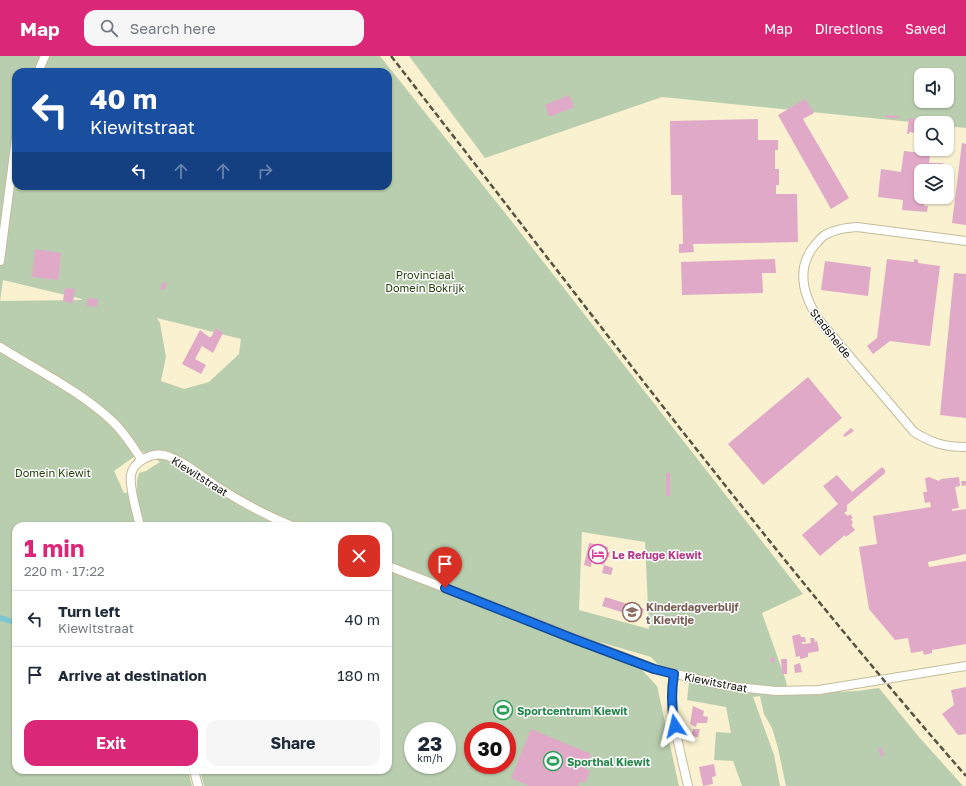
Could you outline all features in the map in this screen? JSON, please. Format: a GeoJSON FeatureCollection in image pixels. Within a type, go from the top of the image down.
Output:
{"type":"FeatureCollection","features":[{"type":"Feature","properties":{"kind":"street"},"geometry":{"type":"LineString","coordinates":[[40,68],[45,56]]}},
{"type":"Feature","properties":{"kind":"street"},"geometry":{"type":"LineString","coordinates":[[0,261],[12,169]]}},
{"type":"Feature","properties":{"kind":"street","name":"Stadsheide"},"geometry":{"type":"LineString","coordinates":[[966,241],[857,226],[839,228],[824,235],[812,249],[805,263],[802,277],[808,303],[818,320],[914,432],[934,443],[955,447],[966,447]]}},
{"type":"Feature","properties":{"kind":"street"},"geometry":{"type":"LineString","coordinates":[[0,347],[76,394],[100,411],[121,432],[142,460],[134,467],[131,475],[131,483],[139,522]]}},
{"type":"Feature","properties":{"kind":"street","name":"Kiewitstraat"},"geometry":{"type":"LineString","coordinates":[[142,460],[152,455],[162,454],[169,457],[240,501],[284,522]]}},
{"type":"Feature","properties":{"kind":"street","name":"Kiewitstraat"},"geometry":{"type":"LineString","coordinates":[[392,568],[654,669],[727,686],[776,691],[819,690],[966,666]]}},
{"type":"Feature","properties":{"kind":"street"},"geometry":{"type":"LineString","coordinates":[[674,674],[671,692],[671,711],[688,786]]}},
{"type":"Feature","properties":{"kind":"street"},"geometry":{"type":"LineString","coordinates":[[195,774],[198,786]]}},
{"type":"Feature","properties":{"kind":"green space"},"geometry":{"type":"Polygon","coordinates":[[[0,56],[380,56],[390,68],[12,68],[12,190],[392,190],[392,71],[803,594],[762,613],[786,681],[788,694],[857,691],[879,688],[919,737],[963,786],[786,786],[778,748],[772,728],[764,714],[760,696],[753,697],[774,755],[780,786],[742,786],[733,761],[714,760],[716,732],[731,733],[726,707],[687,700],[689,682],[670,678],[651,657],[569,633],[392,572],[392,522],[12,522],[12,774],[189,774],[192,786],[0,786],[0,301],[0,56]],[[3,280],[0,301],[82,300],[82,299],[3,280]],[[157,318],[160,323],[166,357],[161,381],[184,389],[209,382],[239,354],[241,339],[157,318]],[[142,451],[114,471],[124,493],[137,492],[137,480],[139,473],[146,471],[160,462],[142,451]],[[582,532],[579,610],[649,629],[645,542],[582,532]]]}},
{"type":"Feature","properties":{"kind":"green space"},"geometry":{"type":"Polygon","coordinates":[[[409,56],[966,56],[966,128],[954,127],[954,116],[914,116],[914,122],[662,97],[485,158],[409,56]]]}},
{"type":"Feature","properties":{"kind":"green space"},"geometry":{"type":"Polygon","coordinates":[[[392,572],[642,670],[657,686],[679,786],[204,786],[201,774],[392,774],[392,572]]]}},
{"type":"Feature","properties":{"kind":"water"},"geometry":{"type":"Polygon","coordinates":[[[0,615],[12,619],[12,624],[0,621],[0,615]]]}},
{"type":"Feature","properties":{"kind":"building"},"geometry":{"type":"Polygon","coordinates":[[[569,95],[574,107],[549,117],[545,105],[569,95]]]}},
{"type":"Feature","properties":{"kind":"building"},"geometry":{"type":"Polygon","coordinates":[[[805,99],[814,113],[803,119],[849,198],[831,209],[778,115],[805,99]]]}},
{"type":"Feature","properties":{"kind":"building"},"geometry":{"type":"Polygon","coordinates":[[[886,115],[899,116],[899,118],[886,118],[886,115]]]}},
{"type":"Feature","properties":{"kind":"building"},"geometry":{"type":"Polygon","coordinates":[[[909,118],[914,119],[914,133],[909,132],[909,134],[907,134],[909,118]]]}},
{"type":"Feature","properties":{"kind":"building"},"geometry":{"type":"Polygon","coordinates":[[[758,119],[758,140],[778,140],[778,150],[775,150],[775,169],[779,169],[779,185],[776,185],[776,194],[797,194],[798,242],[693,244],[694,252],[679,253],[679,244],[683,244],[682,195],[671,195],[670,121],[758,119]]]}},
{"type":"Feature","properties":{"kind":"building"},"geometry":{"type":"Polygon","coordinates":[[[962,143],[966,144],[966,225],[952,223],[962,143]]]}},
{"type":"Feature","properties":{"kind":"building"},"geometry":{"type":"Polygon","coordinates":[[[904,151],[914,152],[914,156],[930,156],[929,163],[943,163],[914,164],[914,204],[924,204],[924,206],[928,206],[927,212],[902,210],[903,200],[878,197],[881,169],[901,172],[904,151]]]}},
{"type":"Feature","properties":{"kind":"building"},"geometry":{"type":"Polygon","coordinates":[[[35,249],[61,253],[58,280],[32,277],[35,249]]]}},
{"type":"Feature","properties":{"kind":"building"},"geometry":{"type":"Polygon","coordinates":[[[775,259],[776,273],[762,273],[763,293],[682,295],[681,262],[775,259]]]}},
{"type":"Feature","properties":{"kind":"building"},"geometry":{"type":"Polygon","coordinates":[[[887,259],[914,262],[914,259],[918,260],[918,263],[940,266],[930,346],[890,341],[873,354],[867,346],[877,338],[887,259]]]}},
{"type":"Feature","properties":{"kind":"building"},"geometry":{"type":"Polygon","coordinates":[[[825,261],[871,267],[868,296],[821,290],[825,261]]]}},
{"type":"Feature","properties":{"kind":"building"},"geometry":{"type":"Polygon","coordinates":[[[954,273],[966,274],[966,418],[940,415],[954,273]]]}},
{"type":"Feature","properties":{"kind":"building"},"geometry":{"type":"Polygon","coordinates":[[[163,282],[167,283],[165,290],[160,289],[163,282]]]}},
{"type":"Feature","properties":{"kind":"building"},"geometry":{"type":"Polygon","coordinates":[[[65,288],[75,289],[73,303],[63,301],[65,288]]]}},
{"type":"Feature","properties":{"kind":"building"},"geometry":{"type":"Polygon","coordinates":[[[88,298],[98,299],[97,307],[87,306],[88,298]]]}},
{"type":"Feature","properties":{"kind":"building"},"geometry":{"type":"Polygon","coordinates":[[[216,328],[223,333],[213,353],[202,346],[195,359],[206,365],[201,374],[182,364],[200,330],[211,337],[216,328]]]}},
{"type":"Feature","properties":{"kind":"building"},"geometry":{"type":"Polygon","coordinates":[[[808,377],[842,418],[763,485],[728,444],[808,377]]]}},
{"type":"Feature","properties":{"kind":"building"},"geometry":{"type":"Polygon","coordinates":[[[851,428],[854,431],[845,437],[843,435],[851,428]]]}},
{"type":"Feature","properties":{"kind":"building"},"geometry":{"type":"Polygon","coordinates":[[[882,467],[885,470],[885,473],[847,505],[847,511],[844,513],[848,516],[850,514],[853,518],[851,519],[853,523],[851,525],[855,530],[846,537],[845,535],[820,556],[802,535],[838,504],[823,486],[837,475],[852,492],[882,467]]]}},
{"type":"Feature","properties":{"kind":"building"},"geometry":{"type":"Polygon","coordinates":[[[666,473],[670,473],[670,496],[666,496],[666,473]]]}},
{"type":"Feature","properties":{"kind":"building"},"geometry":{"type":"Polygon","coordinates":[[[929,477],[939,481],[941,479],[959,477],[960,486],[955,487],[959,508],[952,509],[952,511],[966,509],[966,554],[928,562],[929,567],[966,561],[966,644],[932,650],[932,653],[924,655],[923,651],[911,653],[908,638],[895,640],[869,609],[859,547],[877,544],[873,516],[931,507],[930,502],[925,503],[923,492],[927,492],[925,478],[929,477]]]}},
{"type":"Feature","properties":{"kind":"building"},"geometry":{"type":"Polygon","coordinates":[[[961,481],[966,481],[966,485],[962,486],[961,481]]]}},
{"type":"Feature","properties":{"kind":"building","name":"Le Refuge Kiewit"},"geometry":{"type":"Polygon","coordinates":[[[589,543],[608,547],[607,552],[610,552],[609,557],[606,557],[604,565],[592,560],[591,567],[584,565],[589,543]]]}},
{"type":"Feature","properties":{"kind":"building"},"geometry":{"type":"Polygon","coordinates":[[[604,565],[613,568],[611,575],[602,573],[604,565]]]}},
{"type":"Feature","properties":{"kind":"building","name":"Kinderdagverblijf t Kievitje"},"geometry":{"type":"Polygon","coordinates":[[[605,597],[644,609],[641,618],[638,618],[637,622],[627,618],[628,614],[602,606],[605,597]]]}},
{"type":"Feature","properties":{"kind":"building"},"geometry":{"type":"Polygon","coordinates":[[[800,634],[801,637],[805,637],[806,642],[802,642],[802,644],[811,643],[810,638],[814,638],[815,642],[817,641],[819,651],[808,653],[808,657],[800,659],[800,656],[796,657],[792,636],[800,634]]]}},
{"type":"Feature","properties":{"kind":"building"},"geometry":{"type":"Polygon","coordinates":[[[774,657],[775,662],[771,663],[770,658],[774,657]]]}},
{"type":"Feature","properties":{"kind":"building"},"geometry":{"type":"Polygon","coordinates":[[[781,659],[787,659],[787,674],[782,674],[781,659]]]}},
{"type":"Feature","properties":{"kind":"building"},"geometry":{"type":"Polygon","coordinates":[[[800,663],[802,672],[795,673],[794,665],[800,663]]]}},
{"type":"Feature","properties":{"kind":"building"},"geometry":{"type":"Polygon","coordinates":[[[966,687],[966,734],[958,735],[942,714],[954,705],[951,690],[966,687]]]}},
{"type":"Feature","properties":{"kind":"building"},"geometry":{"type":"Polygon","coordinates":[[[693,706],[704,711],[703,716],[708,717],[707,723],[697,723],[696,727],[690,724],[693,706]]]}},
{"type":"Feature","properties":{"kind":"building","name":"Sporthal Kiewit"},"geometry":{"type":"Polygon","coordinates":[[[531,729],[591,754],[585,769],[590,771],[585,783],[580,781],[578,786],[529,786],[511,778],[513,774],[516,774],[516,766],[531,729]]]}},
{"type":"Feature","properties":{"kind":"building"},"geometry":{"type":"Polygon","coordinates":[[[693,729],[700,729],[698,737],[691,736],[693,729]]]}},
{"type":"Feature","properties":{"kind":"building"},"geometry":{"type":"Polygon","coordinates":[[[881,747],[884,755],[881,757],[878,748],[881,747]]]}},
{"type":"Feature","properties":{"kind":"building"},"geometry":{"type":"Polygon","coordinates":[[[714,764],[716,776],[712,777],[713,784],[703,786],[699,767],[714,764]]]}},
{"type":"Feature","properties":{"kind":"railway"},"geometry":{"type":"LineString","coordinates":[[391,56],[745,510],[891,689],[966,776]]}},
{"type":"Feature","properties":{"kind":"place","name":"Le Refuge Kiewit"},"geometry":{"type":"Point","coordinates":[598,554]}},
{"type":"Feature","properties":{"kind":"place","name":"Kinderdagverblijf t Kievitje"},"geometry":{"type":"Point","coordinates":[632,612]}},
{"type":"Feature","properties":{"kind":"place","name":"Sportcentrum Kiewit"},"geometry":{"type":"Point","coordinates":[503,710]}},
{"type":"Feature","properties":{"kind":"place","name":"Sporthal Kiewit"},"geometry":{"type":"Point","coordinates":[553,761]}},
{"type":"Feature","properties":{"kind":"route"},"geometry":{"type":"LineString","coordinates":[[445,588],[574,639],[654,669],[674,674],[671,692],[671,711],[675,726]]}},
{"type":"Feature","properties":{"kind":"park label","name":"Provinciaal Domein Bokrijk"},"geometry":{"type":"Point","coordinates":[425,280]}},
{"type":"Feature","properties":{"kind":"park label","name":"Domein Kiewit"},"geometry":{"type":"Point","coordinates":[53,472]}}]}
